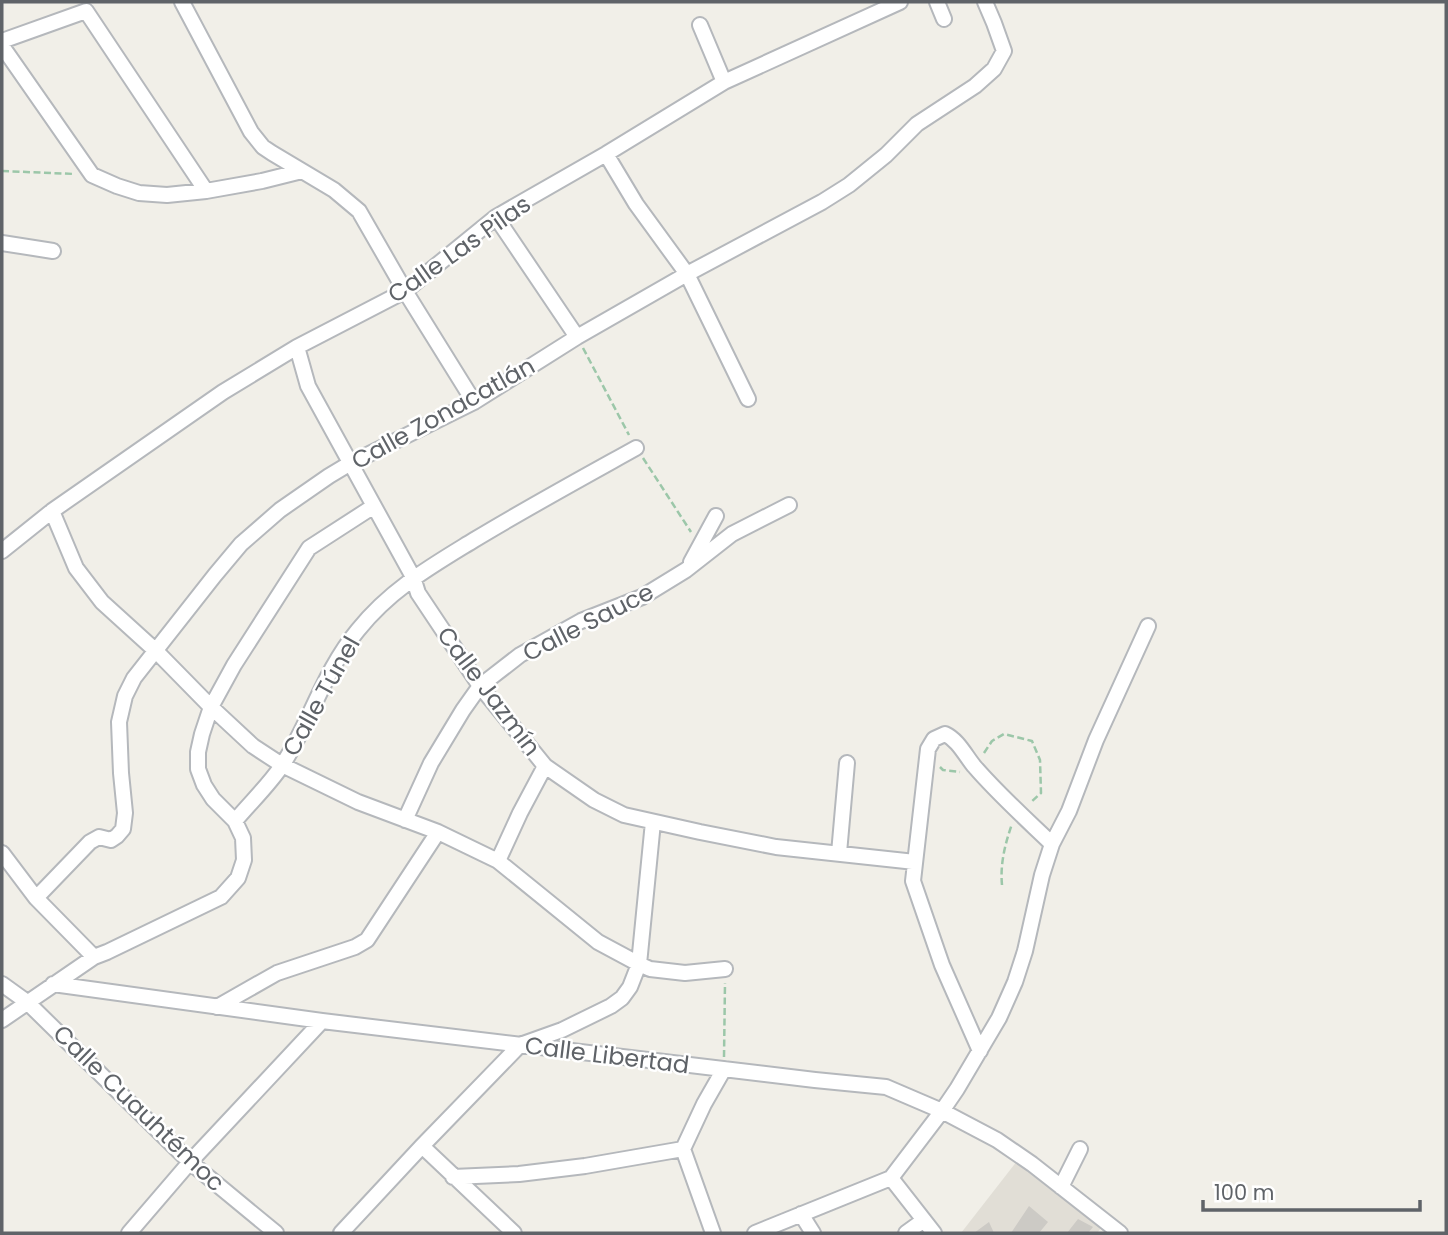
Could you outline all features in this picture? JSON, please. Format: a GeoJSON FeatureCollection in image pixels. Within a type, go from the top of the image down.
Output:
{"type":"FeatureCollection","features":[{"type":"Feature","properties":{"kind":"street"},"geometry":{"type":"LineString","coordinates":[[183,2],[251,132],[263,147],[334,190],[359,211],[474,402]]}},
{"type":"Feature","properties":{"kind":"street","name":"Calle Las Pilas"},"geometry":{"type":"LineString","coordinates":[[2,551],[52,510],[223,392],[297,346],[405,291],[496,217],[724,82],[900,2]]}},
{"type":"Feature","properties":{"kind":"street"},"geometry":{"type":"LineString","coordinates":[[937,2],[944,19]]}},
{"type":"Feature","properties":{"kind":"street","name":"Calle Zonacatlán"},"geometry":{"type":"LineString","coordinates":[[36,898],[90,842],[99,837],[111,840],[122,829],[125,813],[119,722],[125,696],[134,678],[241,544],[280,510],[349,464],[474,402],[577,337],[687,274],[798,216],[849,185],[886,155],[917,124],[975,86],[994,69],[1004,51],[985,2]]}},
{"type":"Feature","properties":{"kind":"street"},"geometry":{"type":"LineString","coordinates":[[206,191],[86,11],[2,44],[92,174],[117,186],[167,195],[206,191],[302,171]]}},
{"type":"Feature","properties":{"kind":"street"},"geometry":{"type":"LineString","coordinates":[[700,25],[724,82]]}},
{"type":"Feature","properties":{"kind":"street"},"geometry":{"type":"LineString","coordinates":[[606,154],[636,204],[687,274],[748,399]]}},
{"type":"Feature","properties":{"kind":"street"},"geometry":{"type":"LineString","coordinates":[[496,217],[577,337]]}},
{"type":"Feature","properties":{"kind":"street"},"geometry":{"type":"LineString","coordinates":[[2,243],[53,251]]}},
{"type":"Feature","properties":{"kind":"street","name":"Calle Jazmín"},"geometry":{"type":"LineString","coordinates":[[297,346],[308,386],[418,593],[480,686],[545,766],[594,800],[624,815],[776,847],[915,862]]}},
{"type":"Feature","properties":{"kind":"street","name":"Calle Túnel"},"geometry":{"type":"LineString","coordinates":[[235,821],[282,765],[343,649],[379,606],[412,578],[506,521],[636,448]]}},
{"type":"Feature","properties":{"kind":"street","name":"Calle Sauce"},"geometry":{"type":"LineString","coordinates":[[405,820],[431,762],[480,686],[520,655],[581,621],[642,597],[686,570],[732,534],[789,505]]}},
{"type":"Feature","properties":{"kind":"street"},"geometry":{"type":"LineString","coordinates":[[2,1020],[94,957],[221,897],[238,878],[244,860],[243,838],[235,821],[213,799],[198,769],[198,752],[211,707],[234,665],[309,548],[374,506]]}},
{"type":"Feature","properties":{"kind":"street"},"geometry":{"type":"LineString","coordinates":[[52,510],[76,568],[102,602],[253,746],[282,765],[358,802],[438,832],[498,861],[598,942],[639,964],[650,969],[685,973],[725,969]]}},
{"type":"Feature","properties":{"kind":"street"},"geometry":{"type":"LineString","coordinates":[[686,570],[716,516]]}},
{"type":"Feature","properties":{"kind":"street"},"geometry":{"type":"LineString","coordinates":[[755,1233],[891,1178],[942,1111],[999,1018],[1015,982],[1026,951],[1042,875],[1052,845],[1148,626]]}},
{"type":"Feature","properties":{"kind":"street"},"geometry":{"type":"LineString","coordinates":[[978,1054],[942,965],[913,881],[928,749],[934,738],[945,734],[953,738],[974,766],[1052,845]]}},
{"type":"Feature","properties":{"kind":"street"},"geometry":{"type":"LineString","coordinates":[[839,853],[847,762]]}},
{"type":"Feature","properties":{"kind":"street"},"geometry":{"type":"LineString","coordinates":[[498,861],[545,766]]}},
{"type":"Feature","properties":{"kind":"street"},"geometry":{"type":"LineString","coordinates":[[341,1233],[520,1045],[562,1030],[611,1006],[631,987],[639,964],[653,822]]}},
{"type":"Feature","properties":{"kind":"street"},"geometry":{"type":"LineString","coordinates":[[217,1006],[277,974],[355,947],[367,940],[438,832]]}},
{"type":"Feature","properties":{"kind":"street"},"geometry":{"type":"LineString","coordinates":[[2,853],[36,898],[94,957]]}},
{"type":"Feature","properties":{"kind":"street","name":"Calle Cuauhtémoc"},"geometry":{"type":"LineString","coordinates":[[2,984],[27,1002],[190,1162],[276,1233]]}},
{"type":"Feature","properties":{"kind":"street","name":"Calle Libertad"},"geometry":{"type":"LineString","coordinates":[[53,984],[322,1021],[886,1087],[942,1111],[997,1140],[1120,1233]]}},
{"type":"Feature","properties":{"kind":"street"},"geometry":{"type":"LineString","coordinates":[[129,1233],[190,1162],[322,1021]]}},
{"type":"Feature","properties":{"kind":"street"},"geometry":{"type":"LineString","coordinates":[[713,1233],[683,1149],[724,1069]]}},
{"type":"Feature","properties":{"kind":"street"},"geometry":{"type":"LineString","coordinates":[[422,1146],[514,1233]]}},
{"type":"Feature","properties":{"kind":"street"},"geometry":{"type":"LineString","coordinates":[[453,1177],[519,1174],[585,1166],[683,1149]]}},
{"type":"Feature","properties":{"kind":"street"},"geometry":{"type":"LineString","coordinates":[[1061,1187],[1080,1149]]}},
{"type":"Feature","properties":{"kind":"street"},"geometry":{"type":"LineString","coordinates":[[891,1178],[934,1233]]}},
{"type":"Feature","properties":{"kind":"street"},"geometry":{"type":"LineString","coordinates":[[801,1213],[813,1233]]}},
{"type":"Feature","properties":{"kind":"street"},"geometry":{"type":"LineString","coordinates":[[906,1233],[924,1220]]}},
{"type":"Feature","properties":{"kind":"path"},"geometry":{"type":"LineString","coordinates":[[2,171],[92,174]]}},
{"type":"Feature","properties":{"kind":"path"},"geometry":{"type":"LineString","coordinates":[[724,1069],[725,969]]}},
{"type":"Feature","properties":{"kind":"shaded area"},"geometry":{"type":"Polygon","coordinates":[[[1021,1156],[1102,1227],[1097,1233],[961,1233],[1021,1156]]]}},
{"type":"Feature","properties":{"kind":"building"},"geometry":{"type":"Polygon","coordinates":[[[1029,1206],[1048,1222],[1039,1233],[1011,1233],[1029,1206]]]}},
{"type":"Feature","properties":{"kind":"building"},"geometry":{"type":"Polygon","coordinates":[[[1078,1219],[1093,1227],[1088,1233],[1067,1233],[1078,1219]]]}},
{"type":"Feature","properties":{"kind":"building"},"geometry":{"type":"Polygon","coordinates":[[[989,1222],[994,1233],[974,1233],[989,1222]]]}}]}
